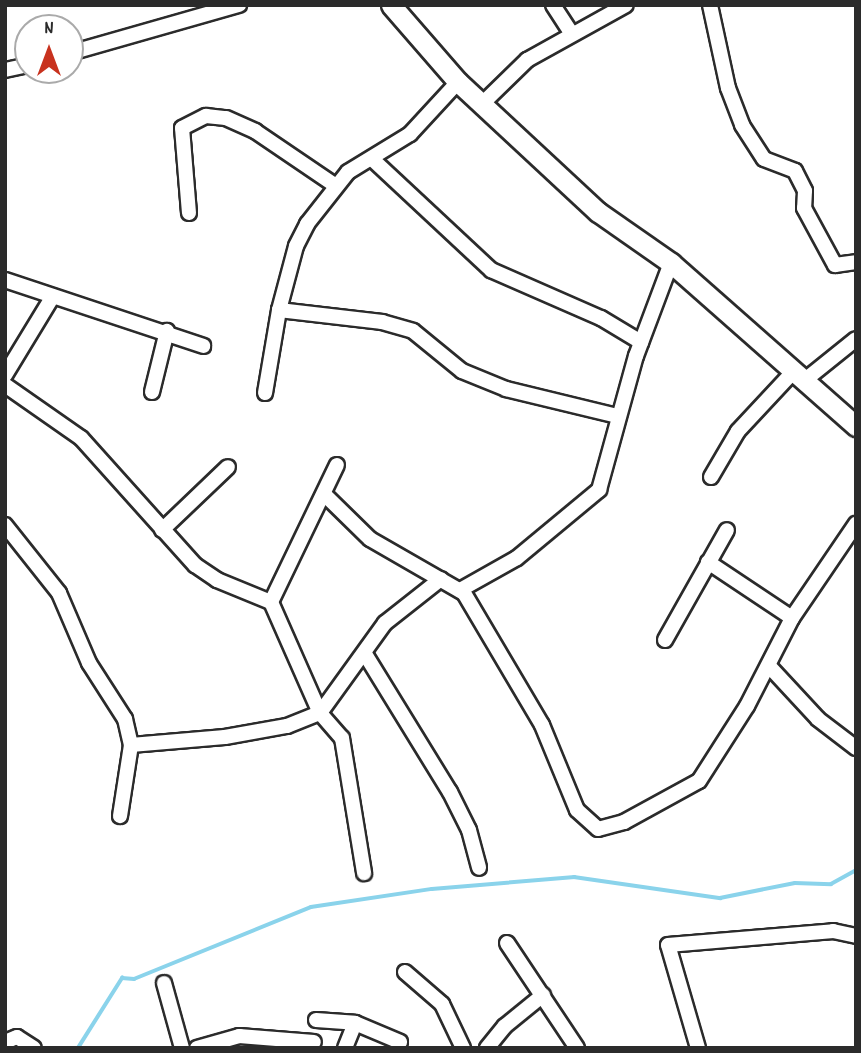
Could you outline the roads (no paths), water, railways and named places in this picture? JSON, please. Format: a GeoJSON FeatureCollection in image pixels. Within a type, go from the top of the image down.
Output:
{"type":"FeatureCollection","features":[{"type":"Feature","properties":{"kind":"street"},"geometry":{"type":"LineString","coordinates":[[553,5],[571,33]]}},
{"type":"Feature","properties":{"kind":"street"},"geometry":{"type":"LineString","coordinates":[[483,103],[527,60],[571,33],[626,5]]}},
{"type":"Feature","properties":{"kind":"street"},"geometry":{"type":"LineString","coordinates":[[710,5],[728,88],[743,125],[764,159],[795,171],[805,191],[804,208],[835,265],[856,262]]}},
{"type":"Feature","properties":{"kind":"street"},"geometry":{"type":"LineString","coordinates":[[392,6],[458,82],[598,212],[671,263],[856,426]]}},
{"type":"Feature","properties":{"kind":"street"},"geometry":{"type":"LineString","coordinates":[[84,49],[229,7]]}},
{"type":"Feature","properties":{"kind":"street"},"geometry":{"type":"LineString","coordinates":[[265,393],[279,310],[296,246],[336,186],[357,164],[372,159],[410,134],[458,82]]}},
{"type":"Feature","properties":{"kind":"street"},"geometry":{"type":"LineString","coordinates":[[189,213],[182,128],[206,116],[226,118],[255,131],[336,186]]}},
{"type":"Feature","properties":{"kind":"street"},"geometry":{"type":"LineString","coordinates":[[372,159],[492,270],[601,318],[642,342]]}},
{"type":"Feature","properties":{"kind":"street"},"geometry":{"type":"LineString","coordinates":[[460,590],[517,558],[599,490],[618,416],[671,263]]}},
{"type":"Feature","properties":{"kind":"street"},"geometry":{"type":"LineString","coordinates":[[5,280],[167,331],[203,346]]}},
{"type":"Feature","properties":{"kind":"street"},"geometry":{"type":"LineString","coordinates":[[53,296],[6,384],[81,438],[195,565],[217,580],[271,602],[320,713],[342,738],[364,873]]}},
{"type":"Feature","properties":{"kind":"street"},"geometry":{"type":"LineString","coordinates":[[279,310],[382,322],[413,331],[462,371],[506,390],[618,416]]}},
{"type":"Feature","properties":{"kind":"street"},"geometry":{"type":"LineString","coordinates":[[152,392],[167,331]]}},
{"type":"Feature","properties":{"kind":"street"},"geometry":{"type":"LineString","coordinates":[[711,477],[738,431],[800,375],[856,339]]}},
{"type":"Feature","properties":{"kind":"street"},"geometry":{"type":"LineString","coordinates":[[271,602],[337,466]]}},
{"type":"Feature","properties":{"kind":"street"},"geometry":{"type":"LineString","coordinates":[[162,530],[228,467]]}},
{"type":"Feature","properties":{"kind":"street"},"geometry":{"type":"LineString","coordinates":[[324,494],[370,539],[460,590],[542,725],[576,810],[598,829],[624,821],[699,781],[769,666],[792,618],[856,524]]}},
{"type":"Feature","properties":{"kind":"street"},"geometry":{"type":"LineString","coordinates":[[5,525],[59,593],[89,663],[125,719],[131,745],[120,816]]}},
{"type":"Feature","properties":{"kind":"street"},"geometry":{"type":"LineString","coordinates":[[665,640],[727,530]]}},
{"type":"Feature","properties":{"kind":"street"},"geometry":{"type":"LineString","coordinates":[[708,562],[792,618]]}},
{"type":"Feature","properties":{"kind":"street"},"geometry":{"type":"LineString","coordinates":[[131,745],[225,737],[287,726],[320,713],[386,623],[441,579]]}},
{"type":"Feature","properties":{"kind":"street"},"geometry":{"type":"LineString","coordinates":[[365,654],[450,792],[469,830],[480,868]]}},
{"type":"Feature","properties":{"kind":"street"},"geometry":{"type":"LineString","coordinates":[[769,666],[818,719],[856,748]]}},
{"type":"Feature","properties":{"kind":"street"},"geometry":{"type":"LineString","coordinates":[[698,1048],[668,946],[833,931],[856,936]]}},
{"type":"Feature","properties":{"kind":"street"},"geometry":{"type":"LineString","coordinates":[[507,943],[577,1048]]}},
{"type":"Feature","properties":{"kind":"street"},"geometry":{"type":"LineString","coordinates":[[405,972],[442,1004],[463,1048]]}},
{"type":"Feature","properties":{"kind":"street"},"geometry":{"type":"LineString","coordinates":[[164,983],[182,1048]]}},
{"type":"Feature","properties":{"kind":"street"},"geometry":{"type":"LineString","coordinates":[[487,1048],[505,1026],[542,995]]}},
{"type":"Feature","properties":{"kind":"street"},"geometry":{"type":"LineString","coordinates":[[316,1020],[355,1023],[400,1042]]}},
{"type":"Feature","properties":{"kind":"street"},"geometry":{"type":"LineString","coordinates":[[345,1048],[355,1023]]}},
{"type":"Feature","properties":{"kind":"street"},"geometry":{"type":"LineString","coordinates":[[197,1048],[239,1036],[314,1042]]}},
{"type":"Feature","properties":{"kind":"street"},"geometry":{"type":"LineString","coordinates":[[5,1042],[17,1037],[34,1048]]}},
{"type":"Feature","properties":{"kind":"waterway"},"geometry":{"type":"LineString","coordinates":[[78,1048],[122,978],[134,979],[311,907],[432,889],[574,877],[720,898],[795,883],[831,884],[856,870]]}}]}
